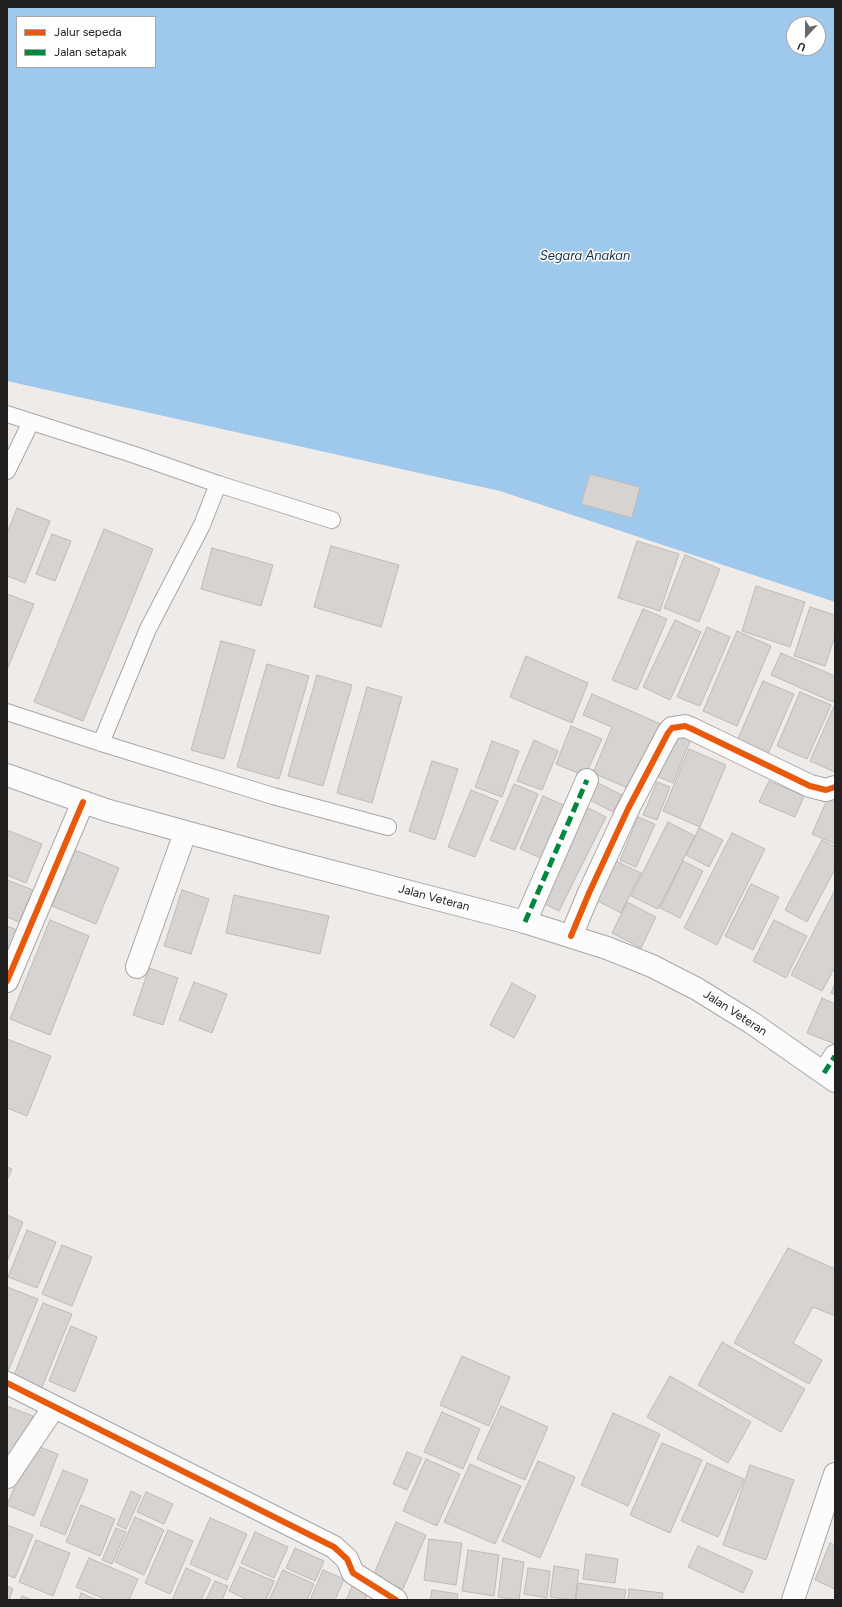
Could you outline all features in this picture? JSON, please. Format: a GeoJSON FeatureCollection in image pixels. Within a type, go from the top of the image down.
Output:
{"type":"FeatureCollection","features":[{"type":"Feature","properties":{"kind":"street"},"geometry":{"type":"LineString","coordinates":[[572,936],[589,893],[628,809],[672,728],[677,726],[685,726],[810,786],[826,790],[835,787]]}},
{"type":"Feature","properties":{"kind":"street","name":"Jalan Veteran"},"geometry":{"type":"LineString","coordinates":[[7,775],[106,810],[185,833],[525,922],[606,948],[652,966],[697,989],[831,1070]]}},
{"type":"Feature","properties":{"kind":"street"},"geometry":{"type":"LineString","coordinates":[[525,922],[587,780]]}},
{"type":"Feature","properties":{"kind":"street"},"geometry":{"type":"LineString","coordinates":[[7,981],[83,802]]}},
{"type":"Feature","properties":{"kind":"street"},"geometry":{"type":"LineString","coordinates":[[137,967],[185,833]]}},
{"type":"Feature","properties":{"kind":"street"},"geometry":{"type":"LineString","coordinates":[[7,1383],[334,1546],[347,1559],[354,1573],[396,1600]]}},
{"type":"Feature","properties":{"kind":"street"},"geometry":{"type":"LineString","coordinates":[[7,1477],[54,1407]]}},
{"type":"Feature","properties":{"kind":"street"},"geometry":{"type":"LineString","coordinates":[[793,1600],[835,1474]]}},
{"type":"Feature","properties":{"kind":"lane"},"geometry":{"type":"LineString","coordinates":[[7,414],[332,520]]}},
{"type":"Feature","properties":{"kind":"lane"},"geometry":{"type":"LineString","coordinates":[[7,471],[31,422]]}},
{"type":"Feature","properties":{"kind":"lane"},"geometry":{"type":"LineString","coordinates":[[102,743],[148,629],[202,524],[218,484]]}},
{"type":"Feature","properties":{"kind":"lane"},"geometry":{"type":"LineString","coordinates":[[7,712],[273,796],[388,827]]}},
{"type":"Feature","properties":{"kind":"water","name":"Segara Anakan"},"geometry":{"type":"Polygon","coordinates":[[[7,7],[835,7],[835,602],[500,491],[7,381],[7,7]]]}},
{"type":"Feature","properties":{"kind":"building"},"geometry":{"type":"Polygon","coordinates":[[[590,474],[640,487],[632,518],[581,504],[590,474]]]}},
{"type":"Feature","properties":{"kind":"building"},"geometry":{"type":"Polygon","coordinates":[[[17,508],[50,521],[25,583],[7,576],[7,533],[17,508]]]}},
{"type":"Feature","properties":{"kind":"building"},"geometry":{"type":"Polygon","coordinates":[[[104,529],[153,549],[83,721],[34,702],[104,529]]]}},
{"type":"Feature","properties":{"kind":"building"},"geometry":{"type":"Polygon","coordinates":[[[52,534],[71,541],[55,581],[36,574],[52,534]]]}},
{"type":"Feature","properties":{"kind":"building"},"geometry":{"type":"Polygon","coordinates":[[[637,541],[679,554],[660,611],[618,598],[637,541]]]}},
{"type":"Feature","properties":{"kind":"building"},"geometry":{"type":"Polygon","coordinates":[[[331,546],[399,565],[381,627],[314,607],[331,546]]]}},
{"type":"Feature","properties":{"kind":"building"},"geometry":{"type":"Polygon","coordinates":[[[212,548],[273,565],[261,606],[201,589],[212,548]]]}},
{"type":"Feature","properties":{"kind":"building"},"geometry":{"type":"Polygon","coordinates":[[[685,555],[720,569],[699,622],[664,608],[685,555]]]}},
{"type":"Feature","properties":{"kind":"building"},"geometry":{"type":"Polygon","coordinates":[[[756,586],[805,602],[790,647],[742,631],[756,586]]]}},
{"type":"Feature","properties":{"kind":"building"},"geometry":{"type":"Polygon","coordinates":[[[7,594],[34,604],[7,670],[7,594]]]}},
{"type":"Feature","properties":{"kind":"building"},"geometry":{"type":"Polygon","coordinates":[[[810,607],[835,615],[835,636],[825,666],[794,656],[810,607]]]}},
{"type":"Feature","properties":{"kind":"building"},"geometry":{"type":"Polygon","coordinates":[[[643,609],[667,619],[637,690],[612,680],[643,609]]]}},
{"type":"Feature","properties":{"kind":"building"},"geometry":{"type":"Polygon","coordinates":[[[675,620],[701,632],[670,700],[643,687],[675,620]]]}},
{"type":"Feature","properties":{"kind":"building"},"geometry":{"type":"Polygon","coordinates":[[[707,627],[730,637],[700,706],[677,697],[707,627]]]}},
{"type":"Feature","properties":{"kind":"building"},"geometry":{"type":"Polygon","coordinates":[[[737,631],[771,646],[737,726],[703,711],[737,631]]]}},
{"type":"Feature","properties":{"kind":"building"},"geometry":{"type":"Polygon","coordinates":[[[221,641],[255,650],[224,759],[191,750],[221,641]]]}},
{"type":"Feature","properties":{"kind":"building"},"geometry":{"type":"Polygon","coordinates":[[[781,653],[835,676],[835,697],[833,702],[771,675],[781,653]]]}},
{"type":"Feature","properties":{"kind":"building"},"geometry":{"type":"Polygon","coordinates":[[[526,656],[588,683],[572,723],[510,697],[526,656]]]}},
{"type":"Feature","properties":{"kind":"building"},"geometry":{"type":"Polygon","coordinates":[[[267,664],[309,676],[279,779],[237,767],[267,664]]]}},
{"type":"Feature","properties":{"kind":"building"},"geometry":{"type":"Polygon","coordinates":[[[317,675],[352,685],[323,786],[288,776],[317,675]]]}},
{"type":"Feature","properties":{"kind":"building"},"geometry":{"type":"Polygon","coordinates":[[[763,681],[794,694],[768,754],[737,741],[763,681]]]}},
{"type":"Feature","properties":{"kind":"building"},"geometry":{"type":"Polygon","coordinates":[[[367,687],[402,697],[372,803],[337,793],[367,687]]]}},
{"type":"Feature","properties":{"kind":"building"},"geometry":{"type":"Polygon","coordinates":[[[800,692],[831,705],[807,759],[777,746],[800,692]]]}},
{"type":"Feature","properties":{"kind":"building"},"geometry":{"type":"Polygon","coordinates":[[[592,694],[663,725],[635,791],[593,773],[612,727],[583,715],[592,694]]]}},
{"type":"Feature","properties":{"kind":"building"},"geometry":{"type":"Polygon","coordinates":[[[835,704],[835,772],[810,761],[835,704]]]}},
{"type":"Feature","properties":{"kind":"building"},"geometry":{"type":"Polygon","coordinates":[[[571,726],[602,739],[585,776],[556,764],[571,726]]]}},
{"type":"Feature","properties":{"kind":"building"},"geometry":{"type":"Polygon","coordinates":[[[677,733],[691,739],[673,783],[658,777],[677,733]]]}},
{"type":"Feature","properties":{"kind":"building"},"geometry":{"type":"Polygon","coordinates":[[[534,740],[558,751],[542,790],[517,781],[534,740]]]}},
{"type":"Feature","properties":{"kind":"building"},"geometry":{"type":"Polygon","coordinates":[[[492,741],[519,751],[502,797],[475,787],[492,741]]]}},
{"type":"Feature","properties":{"kind":"building"},"geometry":{"type":"Polygon","coordinates":[[[689,749],[726,765],[700,827],[663,811],[689,749]]]}},
{"type":"Feature","properties":{"kind":"building"},"geometry":{"type":"Polygon","coordinates":[[[432,761],[458,769],[435,840],[409,831],[432,761]]]}},
{"type":"Feature","properties":{"kind":"building"},"geometry":{"type":"Polygon","coordinates":[[[594,781],[622,795],[613,812],[586,798],[594,781]]]}},
{"type":"Feature","properties":{"kind":"building"},"geometry":{"type":"Polygon","coordinates":[[[769,781],[804,796],[795,817],[759,802],[769,781]]]}},
{"type":"Feature","properties":{"kind":"building"},"geometry":{"type":"Polygon","coordinates":[[[657,782],[670,787],[657,820],[643,815],[657,782]]]}},
{"type":"Feature","properties":{"kind":"building"},"geometry":{"type":"Polygon","coordinates":[[[514,784],[538,794],[515,850],[490,840],[514,784]]]}},
{"type":"Feature","properties":{"kind":"building"},"geometry":{"type":"Polygon","coordinates":[[[471,790],[498,801],[475,857],[448,847],[471,790]]]}},
{"type":"Feature","properties":{"kind":"building"},"geometry":{"type":"Polygon","coordinates":[[[830,793],[835,795],[835,844],[812,834],[830,793]]]}},
{"type":"Feature","properties":{"kind":"building"},"geometry":{"type":"Polygon","coordinates":[[[543,796],[568,807],[545,860],[520,849],[543,796]]]}},
{"type":"Feature","properties":{"kind":"building"},"geometry":{"type":"Polygon","coordinates":[[[586,807],[606,817],[559,911],[539,901],[586,807]]]}},
{"type":"Feature","properties":{"kind":"building"},"geometry":{"type":"Polygon","coordinates":[[[638,817],[655,824],[636,867],[620,860],[638,817]]]}},
{"type":"Feature","properties":{"kind":"building"},"geometry":{"type":"Polygon","coordinates":[[[668,822],[695,836],[658,909],[631,896],[668,822]]]}},
{"type":"Feature","properties":{"kind":"building"},"geometry":{"type":"Polygon","coordinates":[[[699,828],[723,840],[709,867],[686,855],[699,828]]]}},
{"type":"Feature","properties":{"kind":"building"},"geometry":{"type":"Polygon","coordinates":[[[7,830],[42,844],[26,883],[7,875],[7,830]]]}},
{"type":"Feature","properties":{"kind":"building"},"geometry":{"type":"Polygon","coordinates":[[[732,833],[765,849],[717,945],[684,928],[732,833]]]}},
{"type":"Feature","properties":{"kind":"building"},"geometry":{"type":"Polygon","coordinates":[[[822,840],[835,847],[835,869],[807,922],[785,910],[822,840]]]}},
{"type":"Feature","properties":{"kind":"building"},"geometry":{"type":"Polygon","coordinates":[[[75,850],[119,868],[96,924],[52,906],[75,850]]]}},
{"type":"Feature","properties":{"kind":"building"},"geometry":{"type":"Polygon","coordinates":[[[612,859],[641,873],[621,913],[592,898],[612,859]]]}},
{"type":"Feature","properties":{"kind":"building"},"geometry":{"type":"Polygon","coordinates":[[[683,861],[703,871],[680,918],[660,908],[683,861]]]}},
{"type":"Feature","properties":{"kind":"building"},"geometry":{"type":"Polygon","coordinates":[[[7,880],[33,890],[19,922],[7,917],[7,880]]]}},
{"type":"Feature","properties":{"kind":"building"},"geometry":{"type":"Polygon","coordinates":[[[751,884],[779,897],[753,950],[725,936],[751,884]]]}},
{"type":"Feature","properties":{"kind":"building"},"geometry":{"type":"Polygon","coordinates":[[[182,890],[209,899],[191,954],[164,946],[182,890]]]}},
{"type":"Feature","properties":{"kind":"building"},"geometry":{"type":"Polygon","coordinates":[[[835,890],[835,967],[822,991],[791,975],[835,890]]]}},
{"type":"Feature","properties":{"kind":"building"},"geometry":{"type":"Polygon","coordinates":[[[234,895],[329,916],[320,954],[226,933],[234,895]]]}},
{"type":"Feature","properties":{"kind":"building"},"geometry":{"type":"Polygon","coordinates":[[[627,902],[656,917],[641,948],[612,933],[627,902]]]}},
{"type":"Feature","properties":{"kind":"building"},"geometry":{"type":"Polygon","coordinates":[[[50,920],[89,936],[50,1035],[10,1019],[50,920]]]}},
{"type":"Feature","properties":{"kind":"building"},"geometry":{"type":"Polygon","coordinates":[[[774,920],[807,936],[786,978],[753,961],[774,920]]]}},
{"type":"Feature","properties":{"kind":"building"},"geometry":{"type":"Polygon","coordinates":[[[7,926],[22,932],[7,969],[7,926]]]}},
{"type":"Feature","properties":{"kind":"building"},"geometry":{"type":"Polygon","coordinates":[[[149,968],[178,978],[163,1025],[133,1015],[149,968]]]}},
{"type":"Feature","properties":{"kind":"building"},"geometry":{"type":"Polygon","coordinates":[[[194,982],[227,994],[212,1033],[179,1020],[194,982]]]}},
{"type":"Feature","properties":{"kind":"building"},"geometry":{"type":"Polygon","coordinates":[[[512,983],[536,996],[514,1038],[490,1025],[512,983]]]}},
{"type":"Feature","properties":{"kind":"building"},"geometry":{"type":"Polygon","coordinates":[[[835,983],[835,995],[831,993],[835,983]]]}},
{"type":"Feature","properties":{"kind":"building"},"geometry":{"type":"Polygon","coordinates":[[[822,998],[835,1004],[835,1044],[807,1033],[822,998]]]}},
{"type":"Feature","properties":{"kind":"building"},"geometry":{"type":"Polygon","coordinates":[[[7,1039],[51,1056],[27,1116],[7,1108],[7,1039]]]}},
{"type":"Feature","properties":{"kind":"building"},"geometry":{"type":"Polygon","coordinates":[[[7,1167],[12,1169],[7,1180],[7,1167]]]}},
{"type":"Feature","properties":{"kind":"building"},"geometry":{"type":"Polygon","coordinates":[[[7,1215],[23,1222],[7,1262],[7,1215]]]}},
{"type":"Feature","properties":{"kind":"building"},"geometry":{"type":"Polygon","coordinates":[[[27,1230],[56,1242],[37,1288],[8,1277],[27,1230]]]}},
{"type":"Feature","properties":{"kind":"building"},"geometry":{"type":"Polygon","coordinates":[[[62,1245],[92,1257],[72,1306],[42,1294],[62,1245]]]}},
{"type":"Feature","properties":{"kind":"building"},"geometry":{"type":"Polygon","coordinates":[[[788,1248],[835,1269],[835,1316],[813,1307],[793,1343],[822,1360],[809,1384],[734,1343],[788,1248]]]}},
{"type":"Feature","properties":{"kind":"building"},"geometry":{"type":"Polygon","coordinates":[[[7,1287],[38,1299],[7,1374],[7,1287]]]}},
{"type":"Feature","properties":{"kind":"building"},"geometry":{"type":"Polygon","coordinates":[[[43,1303],[72,1314],[40,1392],[12,1380],[43,1303]]]}},
{"type":"Feature","properties":{"kind":"building"},"geometry":{"type":"Polygon","coordinates":[[[71,1326],[97,1337],[75,1392],[49,1381],[71,1326]]]}},
{"type":"Feature","properties":{"kind":"building"},"geometry":{"type":"Polygon","coordinates":[[[722,1342],[805,1389],[781,1432],[698,1385],[722,1342]]]}},
{"type":"Feature","properties":{"kind":"building"},"geometry":{"type":"Polygon","coordinates":[[[462,1356],[510,1377],[489,1426],[440,1405],[462,1356]]]}},
{"type":"Feature","properties":{"kind":"building"},"geometry":{"type":"Polygon","coordinates":[[[670,1376],[751,1422],[728,1463],[647,1417],[670,1376]]]}},
{"type":"Feature","properties":{"kind":"building"},"geometry":{"type":"Polygon","coordinates":[[[7,1406],[33,1416],[14,1461],[7,1458],[7,1406]]]}},
{"type":"Feature","properties":{"kind":"building"},"geometry":{"type":"Polygon","coordinates":[[[501,1406],[548,1427],[525,1480],[477,1459],[501,1406]]]}},
{"type":"Feature","properties":{"kind":"building"},"geometry":{"type":"Polygon","coordinates":[[[442,1412],[480,1429],[463,1469],[424,1452],[442,1412]]]}},
{"type":"Feature","properties":{"kind":"building"},"geometry":{"type":"Polygon","coordinates":[[[613,1413],[660,1434],[628,1506],[581,1485],[613,1413]]]}},
{"type":"Feature","properties":{"kind":"building"},"geometry":{"type":"Polygon","coordinates":[[[662,1443],[702,1460],[670,1533],[630,1515],[662,1443]]]}},
{"type":"Feature","properties":{"kind":"building"},"geometry":{"type":"Polygon","coordinates":[[[32,1444],[58,1454],[34,1516],[7,1505],[32,1444]]]}},
{"type":"Feature","properties":{"kind":"building"},"geometry":{"type":"Polygon","coordinates":[[[407,1452],[422,1458],[407,1490],[393,1484],[407,1452]]]}},
{"type":"Feature","properties":{"kind":"building"},"geometry":{"type":"Polygon","coordinates":[[[426,1459],[460,1474],[437,1526],[403,1511],[426,1459]]]}},
{"type":"Feature","properties":{"kind":"building"},"geometry":{"type":"Polygon","coordinates":[[[538,1461],[575,1477],[540,1558],[502,1541],[538,1461]]]}},
{"type":"Feature","properties":{"kind":"building"},"geometry":{"type":"Polygon","coordinates":[[[707,1463],[744,1479],[718,1537],[681,1521],[707,1463]]]}},
{"type":"Feature","properties":{"kind":"building"},"geometry":{"type":"Polygon","coordinates":[[[470,1464],[521,1486],[495,1544],[444,1522],[470,1464]]]}},
{"type":"Feature","properties":{"kind":"building"},"geometry":{"type":"Polygon","coordinates":[[[750,1465],[794,1480],[766,1560],[723,1545],[750,1465]]]}},
{"type":"Feature","properties":{"kind":"building"},"geometry":{"type":"Polygon","coordinates":[[[63,1470],[88,1480],[65,1535],[40,1525],[63,1470]]]}},
{"type":"Feature","properties":{"kind":"building"},"geometry":{"type":"Polygon","coordinates":[[[131,1491],[141,1496],[126,1529],[117,1525],[131,1491]]]}},
{"type":"Feature","properties":{"kind":"building"},"geometry":{"type":"Polygon","coordinates":[[[146,1492],[173,1504],[164,1524],[137,1512],[146,1492]]]}},
{"type":"Feature","properties":{"kind":"building"},"geometry":{"type":"Polygon","coordinates":[[[81,1505],[115,1519],[100,1556],[66,1542],[81,1505]]]}},
{"type":"Feature","properties":{"kind":"building"},"geometry":{"type":"Polygon","coordinates":[[[135,1517],[164,1530],[144,1575],[115,1562],[135,1517]]]}},
{"type":"Feature","properties":{"kind":"building"},"geometry":{"type":"Polygon","coordinates":[[[210,1518],[247,1534],[227,1580],[190,1564],[210,1518]]]}},
{"type":"Feature","properties":{"kind":"building"},"geometry":{"type":"Polygon","coordinates":[[[396,1522],[426,1535],[403,1589],[373,1576],[396,1522]]]}},
{"type":"Feature","properties":{"kind":"building"},"geometry":{"type":"Polygon","coordinates":[[[7,1525],[33,1535],[15,1578],[7,1575],[7,1525]]]}},
{"type":"Feature","properties":{"kind":"building"},"geometry":{"type":"Polygon","coordinates":[[[116,1528],[126,1532],[112,1564],[102,1560],[116,1528]]]}},
{"type":"Feature","properties":{"kind":"building"},"geometry":{"type":"Polygon","coordinates":[[[168,1530],[193,1541],[170,1594],[145,1583],[168,1530]]]}},
{"type":"Feature","properties":{"kind":"building"},"geometry":{"type":"Polygon","coordinates":[[[255,1532],[288,1547],[274,1578],[241,1563],[255,1532]]]}},
{"type":"Feature","properties":{"kind":"building"},"geometry":{"type":"Polygon","coordinates":[[[429,1539],[462,1543],[456,1585],[424,1580],[429,1539]]]}},
{"type":"Feature","properties":{"kind":"building"},"geometry":{"type":"Polygon","coordinates":[[[36,1540],[70,1553],[53,1596],[19,1582],[36,1540]]]}},
{"type":"Feature","properties":{"kind":"building"},"geometry":{"type":"Polygon","coordinates":[[[830,1543],[835,1545],[835,1589],[815,1580],[830,1543]]]}},
{"type":"Feature","properties":{"kind":"building"},"geometry":{"type":"Polygon","coordinates":[[[698,1546],[753,1571],[743,1593],[688,1567],[698,1546]]]}},
{"type":"Feature","properties":{"kind":"building"},"geometry":{"type":"Polygon","coordinates":[[[295,1548],[324,1561],[315,1581],[286,1568],[295,1548]]]}},
{"type":"Feature","properties":{"kind":"building"},"geometry":{"type":"Polygon","coordinates":[[[468,1550],[499,1555],[494,1596],[462,1591],[468,1550]]]}},
{"type":"Feature","properties":{"kind":"building"},"geometry":{"type":"Polygon","coordinates":[[[586,1554],[618,1559],[615,1583],[583,1579],[586,1554]]]}},
{"type":"Feature","properties":{"kind":"building"},"geometry":{"type":"Polygon","coordinates":[[[89,1558],[138,1579],[129,1600],[107,1600],[76,1587],[89,1558]]]}},
{"type":"Feature","properties":{"kind":"building"},"geometry":{"type":"Polygon","coordinates":[[[503,1558],[524,1562],[519,1600],[498,1597],[503,1558]]]}},
{"type":"Feature","properties":{"kind":"building"},"geometry":{"type":"Polygon","coordinates":[[[554,1566],[579,1570],[575,1600],[550,1597],[554,1566]]]}},
{"type":"Feature","properties":{"kind":"building"},"geometry":{"type":"Polygon","coordinates":[[[240,1567],[274,1581],[266,1600],[248,1600],[229,1591],[240,1567]]]}},
{"type":"Feature","properties":{"kind":"building"},"geometry":{"type":"Polygon","coordinates":[[[186,1568],[211,1579],[201,1600],[172,1600],[186,1568]]]}},
{"type":"Feature","properties":{"kind":"building"},"geometry":{"type":"Polygon","coordinates":[[[528,1568],[550,1571],[547,1598],[524,1594],[528,1568]]]}},
{"type":"Feature","properties":{"kind":"building"},"geometry":{"type":"Polygon","coordinates":[[[283,1570],[314,1584],[307,1600],[269,1600],[283,1570]]]}},
{"type":"Feature","properties":{"kind":"building"},"geometry":{"type":"Polygon","coordinates":[[[323,1570],[344,1579],[335,1600],[310,1600],[323,1570]]]}},
{"type":"Feature","properties":{"kind":"building"},"geometry":{"type":"Polygon","coordinates":[[[215,1581],[228,1586],[222,1600],[206,1600],[215,1581]]]}},
{"type":"Feature","properties":{"kind":"building"},"geometry":{"type":"Polygon","coordinates":[[[578,1583],[626,1590],[624,1600],[576,1600],[578,1583]]]}},
{"type":"Feature","properties":{"kind":"building"},"geometry":{"type":"Polygon","coordinates":[[[353,1584],[368,1591],[365,1600],[346,1600],[353,1584]]]}},
{"type":"Feature","properties":{"kind":"building"},"geometry":{"type":"Polygon","coordinates":[[[7,1586],[13,1589],[9,1600],[7,1600],[7,1586]]]}},
{"type":"Feature","properties":{"kind":"building"},"geometry":{"type":"Polygon","coordinates":[[[629,1589],[663,1593],[662,1600],[628,1600],[629,1589]]]}},
{"type":"Feature","properties":{"kind":"building"},"geometry":{"type":"Polygon","coordinates":[[[432,1590],[458,1594],[457,1600],[430,1600],[432,1590]]]}},
{"type":"Feature","properties":{"kind":"building"},"geometry":{"type":"Polygon","coordinates":[[[81,1593],[97,1600],[79,1600],[81,1593]]]}},
{"type":"Feature","properties":{"kind":"building"},"geometry":{"type":"Polygon","coordinates":[[[22,1596],[33,1600],[20,1600],[22,1596]]]}},
{"type":"Feature","properties":{"kind":"marked path"},"geometry":{"type":"LineString","coordinates":[[525,922],[587,780]]}},
{"type":"Feature","properties":{"kind":"marked path"},"geometry":{"type":"LineString","coordinates":[[824,1073],[835,1056]]}},
{"type":"Feature","properties":{"kind":"cycle path"},"geometry":{"type":"LineString","coordinates":[[571,936],[628,809],[672,728],[685,726],[810,786],[826,790],[835,787]]}},
{"type":"Feature","properties":{"kind":"cycle path"},"geometry":{"type":"LineString","coordinates":[[7,981],[83,802]]}},
{"type":"Feature","properties":{"kind":"cycle path"},"geometry":{"type":"LineString","coordinates":[[7,1383],[334,1547],[347,1559],[353,1573],[396,1600]]}}]}
